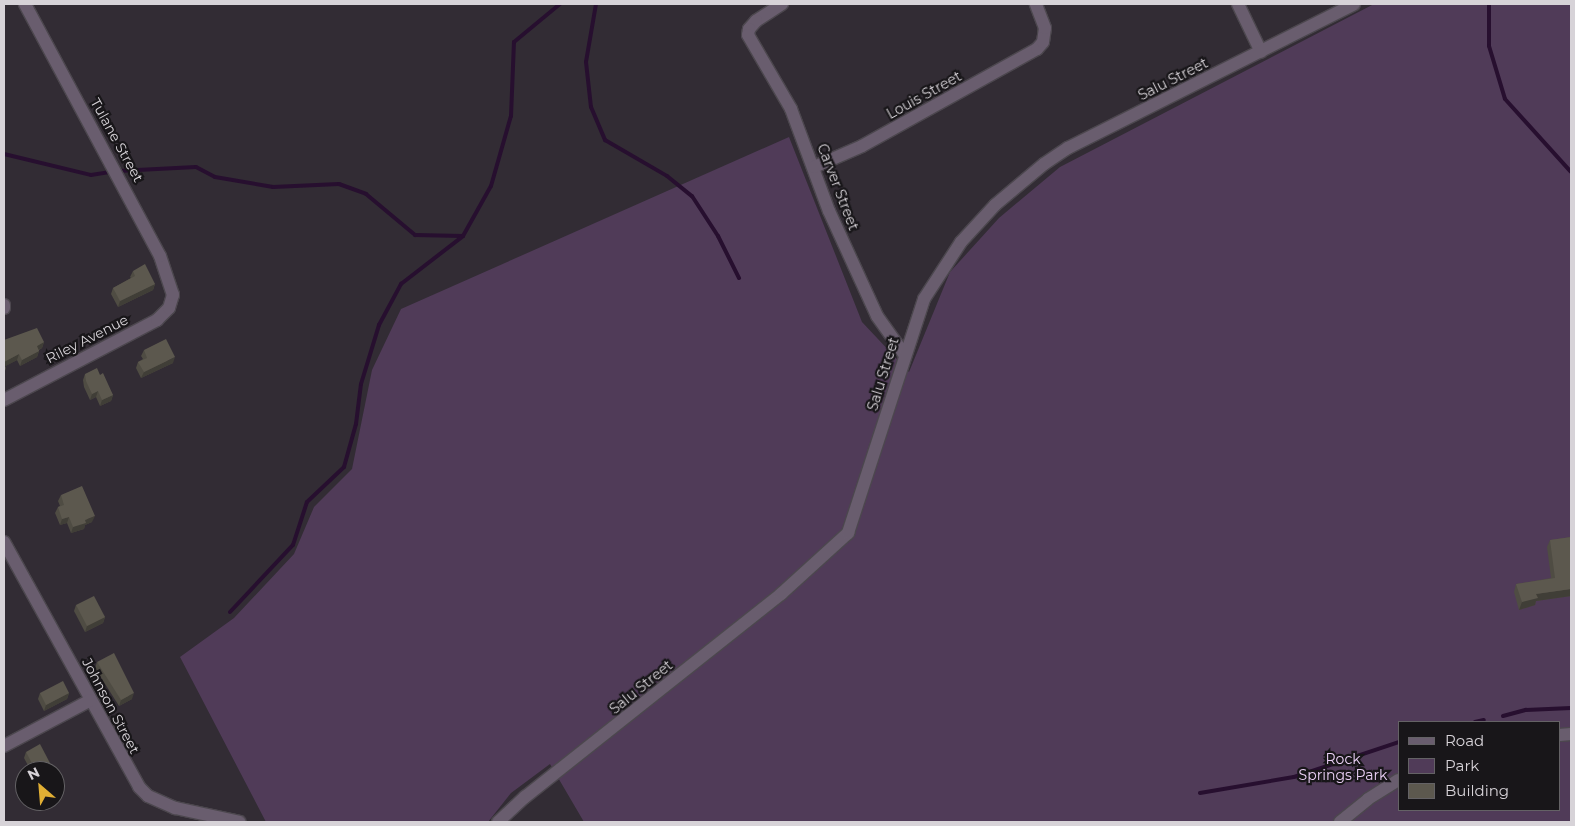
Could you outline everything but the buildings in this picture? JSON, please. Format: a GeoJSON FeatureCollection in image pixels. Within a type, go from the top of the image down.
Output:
{"type":"FeatureCollection","features":[{"type":"Feature","properties":{"kind":"street","name":"Tulane Street"},"geometry":{"type":"LineString","coordinates":[[25,4],[160,256],[173,295]]}},
{"type":"Feature","properties":{"kind":"street","name":"Carver Street"},"geometry":{"type":"LineString","coordinates":[[782,4],[749,29],[748,35],[791,109],[829,211],[877,316],[904,354]]}},
{"type":"Feature","properties":{"kind":"street","name":"Louis Street"},"geometry":{"type":"LineString","coordinates":[[814,167],[925,112],[1031,53],[1043,42],[1045,28],[1036,4]]}},
{"type":"Feature","properties":{"kind":"street"},"geometry":{"type":"LineString","coordinates":[[1238,4],[1261,52]]}},
{"type":"Feature","properties":{"kind":"street","name":"Salu Street"},"geometry":{"type":"LineString","coordinates":[[499,822],[839,544],[855,518],[904,354],[924,298],[944,267],[983,217],[1020,182],[1068,148],[1354,4]]}},
{"type":"Feature","properties":{"kind":"street","name":"Riley Avenue"},"geometry":{"type":"LineString","coordinates":[[4,400],[157,320],[169,308],[173,295]]}},
{"type":"Feature","properties":{"kind":"street","name":"Johnson Street"},"geometry":{"type":"LineString","coordinates":[[4,542],[130,774],[148,796],[175,808],[240,822]]}},
{"type":"Feature","properties":{"kind":"street"},"geometry":{"type":"LineString","coordinates":[[4,746],[91,700]]}},
{"type":"Feature","properties":{"kind":"street"},"geometry":{"type":"LineString","coordinates":[[1340,822],[1368,799],[1398,781]]}},
{"type":"Feature","properties":{"kind":"green space","name":"Rock Springs Park"},"geometry":{"type":"Polygon","coordinates":[[[1374,4],[1571,4],[1571,822],[584,822],[550,764],[511,793],[488,822],[266,822],[180,657],[234,618],[294,554],[314,507],[352,469],[372,370],[401,309],[789,137],[862,322],[909,372],[950,272],[999,218],[1060,167],[1374,4]]]}},
{"type":"Feature","properties":{"kind":"waterway"},"geometry":{"type":"LineString","coordinates":[[230,612],[293,545],[307,502],[344,467],[356,424],[361,384],[379,325],[401,284],[463,236],[491,186],[511,116],[514,42],[560,4]]}},
{"type":"Feature","properties":{"kind":"waterway"},"geometry":{"type":"LineString","coordinates":[[596,4],[586,62],[591,107],[605,140],[667,176],[692,196],[718,236],[739,278]]}},
{"type":"Feature","properties":{"kind":"waterway"},"geometry":{"type":"LineString","coordinates":[[1489,4],[1489,46],[1505,99],[1571,172]]}},
{"type":"Feature","properties":{"kind":"waterway"},"geometry":{"type":"LineString","coordinates":[[4,154],[91,175],[111,172]]}},
{"type":"Feature","properties":{"kind":"waterway"},"geometry":{"type":"LineString","coordinates":[[118,171],[196,167],[215,177],[273,187],[339,184],[366,194],[415,235],[463,236]]}},
{"type":"Feature","properties":{"kind":"waterway"},"geometry":{"type":"LineString","coordinates":[[1503,716],[1526,710],[1571,708]]}},
{"type":"Feature","properties":{"kind":"waterway"},"geometry":{"type":"LineString","coordinates":[[1480,721],[1484,720]]}},
{"type":"Feature","properties":{"kind":"waterway"},"geometry":{"type":"LineString","coordinates":[[1200,793],[1294,777],[1398,742]]}}]}
